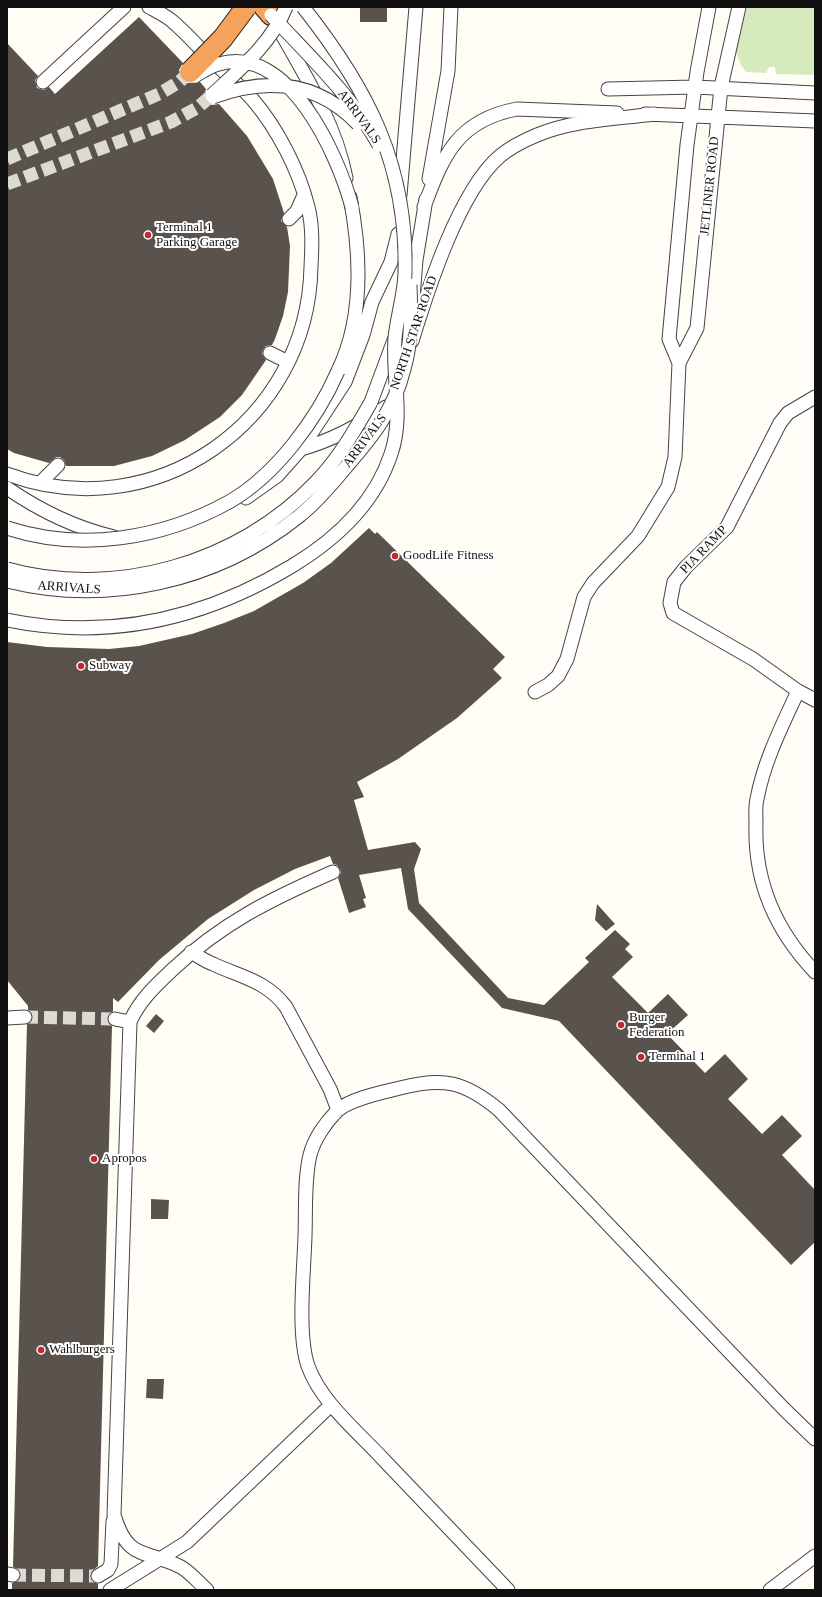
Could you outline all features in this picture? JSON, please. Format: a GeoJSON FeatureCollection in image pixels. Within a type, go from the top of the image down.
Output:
{"type":"FeatureCollection","features":[{"type":"Feature","properties":{"kind":"highway"},"geometry":{"type":"LineString","coordinates":[[193,74],[246,7]]}},
{"type":"Feature","properties":{"kind":"street"},"geometry":{"type":"LineString","coordinates":[[44,82],[124,7]]}},
{"type":"Feature","properties":{"kind":"street"},"geometry":{"type":"LineString","coordinates":[[7,474],[40,483],[78,488],[100,488],[147,480],[178,470],[202,458],[242,427],[271,393],[288,362],[305,316],[311,282],[312,240],[308,207],[276,130],[252,100],[171,20],[149,7]]}},
{"type":"Feature","properties":{"kind":"street"},"geometry":{"type":"LineString","coordinates":[[7,620],[73,628],[109,627],[163,619],[207,608],[270,579],[312,553],[334,535],[358,511],[379,481],[391,454],[397,423],[395,338],[404,274],[403,232],[400,203],[389,155],[371,109],[329,40],[303,7]]}},
{"type":"Feature","properties":{"kind":"street"},"geometry":{"type":"LineString","coordinates":[[404,364],[398,234],[402,164],[416,22],[416,7]]}},
{"type":"Feature","properties":{"kind":"street"},"geometry":{"type":"LineString","coordinates":[[416,22],[420,7]]}},
{"type":"Feature","properties":{"kind":"street"},"geometry":{"type":"LineString","coordinates":[[412,316],[416,260],[448,71],[451,7]]}},
{"type":"Feature","properties":{"kind":"street","name":"JETLINER ROAD"},"geometry":{"type":"LineString","coordinates":[[679,363],[669,339],[691,116],[709,7]]}},
{"type":"Feature","properties":{"kind":"street","name":"JETLINER ROAD"},"geometry":{"type":"LineString","coordinates":[[535,692],[548,685],[558,676],[567,659],[584,597],[593,583],[638,536],[668,487],[675,457],[679,363],[697,328],[720,88],[739,7]]}},
{"type":"Feature","properties":{"kind":"street"},"geometry":{"type":"LineString","coordinates":[[274,10],[277,26],[264,43],[212,96],[248,86],[279,85],[298,88],[336,104],[360,126],[377,150],[400,203]]}},
{"type":"Feature","properties":{"kind":"street"},"geometry":{"type":"LineString","coordinates":[[7,528],[26,534],[49,538],[92,540],[131,537],[188,521],[230,501],[253,485],[289,449],[311,420],[332,384],[343,361],[351,334],[356,302],[357,248],[352,207],[344,166],[327,117],[274,10]]}},
{"type":"Feature","properties":{"kind":"street","name":"ARRIVALS"},"geometry":{"type":"LineString","coordinates":[[7,580],[59,590],[84,592],[147,586],[218,565],[255,547],[276,534],[299,516],[338,477],[385,419],[404,370],[412,316],[408,244],[404,208],[398,182],[373,133],[352,104],[313,59],[274,10]]}},
{"type":"Feature","properties":{"kind":"street"},"geometry":{"type":"LineString","coordinates":[[193,74],[219,64],[238,62],[253,65],[266,70],[279,78],[293,92],[308,111],[330,148],[340,169],[352,207]]}},
{"type":"Feature","properties":{"kind":"street"},"geometry":{"type":"LineString","coordinates":[[608,89],[695,87],[815,93]]}},
{"type":"Feature","properties":{"kind":"street"},"geometry":{"type":"LineString","coordinates":[[424,207],[447,153],[458,138],[473,126],[491,116],[517,109],[534,108],[815,121]]}},
{"type":"Feature","properties":{"kind":"street","name":"NORTH STAR ROAD"},"geometry":{"type":"LineString","coordinates":[[7,580],[69,588],[115,587],[172,578],[220,562],[266,538],[296,516],[310,503],[356,452],[386,407],[398,385],[428,290],[462,210],[484,173],[501,156],[522,142],[557,128],[654,114]]}},
{"type":"Feature","properties":{"kind":"street"},"geometry":{"type":"LineString","coordinates":[[289,219],[297,211],[304,195]]}},
{"type":"Feature","properties":{"kind":"street"},"geometry":{"type":"LineString","coordinates":[[7,533],[56,543],[92,544],[152,536],[207,518],[244,499],[277,476],[301,449],[345,382],[363,335],[372,302],[391,262],[398,234]]}},
{"type":"Feature","properties":{"kind":"street"},"geometry":{"type":"LineString","coordinates":[[7,570],[68,580],[121,578],[179,566],[236,543],[272,520],[287,508],[316,482],[342,450],[371,402],[395,338]]}},
{"type":"Feature","properties":{"kind":"street"},"geometry":{"type":"LineString","coordinates":[[270,353],[288,362]]}},
{"type":"Feature","properties":{"kind":"street","name":"PIA RAMP"},"geometry":{"type":"LineString","coordinates":[[815,397],[788,413],[780,423],[728,527],[686,567],[674,582],[670,603],[673,613],[753,659],[798,691],[815,700]]}},
{"type":"Feature","properties":{"kind":"street"},"geometry":{"type":"LineString","coordinates":[[301,449],[324,443],[347,433],[386,407]]}},
{"type":"Feature","properties":{"kind":"street"},"geometry":{"type":"LineString","coordinates":[[40,483],[58,465]]}},
{"type":"Feature","properties":{"kind":"street"},"geometry":{"type":"LineString","coordinates":[[7,488],[79,527],[101,534],[129,540]]}},
{"type":"Feature","properties":{"kind":"street"},"geometry":{"type":"LineString","coordinates":[[798,691],[769,756],[756,800],[755,850],[762,881],[774,915],[798,954],[815,972]]}},
{"type":"Feature","properties":{"kind":"street"},"geometry":{"type":"LineString","coordinates":[[98,1576],[108,1570],[111,1564],[114,1515],[130,1022],[135,1011],[145,998],[191,952],[234,920],[284,893],[332,872]]}},
{"type":"Feature","properties":{"kind":"street"},"geometry":{"type":"LineString","coordinates":[[191,952],[211,963],[256,981],[277,996],[286,1007],[326,1082],[338,1110]]}},
{"type":"Feature","properties":{"kind":"street"},"geometry":{"type":"LineString","coordinates":[[7,1018],[25,1017]]}},
{"type":"Feature","properties":{"kind":"street"},"geometry":{"type":"LineString","coordinates":[[115,1019],[130,1022]]}},
{"type":"Feature","properties":{"kind":"street"},"geometry":{"type":"LineString","coordinates":[[508,1590],[331,1405],[308,1366],[304,1340],[303,1312],[307,1168],[316,1138],[338,1110],[356,1101],[382,1092],[433,1082],[452,1083],[470,1089],[482,1096],[499,1110],[784,1409],[815,1439]]}},
{"type":"Feature","properties":{"kind":"street"},"geometry":{"type":"LineString","coordinates":[[110,1590],[122,1584],[158,1559],[187,1542],[331,1405]]}},
{"type":"Feature","properties":{"kind":"street"},"geometry":{"type":"LineString","coordinates":[[114,1515],[118,1530],[124,1540],[134,1550],[187,1571],[207,1590]]}},
{"type":"Feature","properties":{"kind":"street"},"geometry":{"type":"LineString","coordinates":[[770,1590],[815,1556]]}},
{"type":"Feature","properties":{"kind":"green space"},"geometry":{"type":"Polygon","coordinates":[[[747,7],[815,7],[815,75],[776,74],[775,67],[769,67],[766,73],[746,72],[741,65],[736,52],[747,7]]]}},
{"type":"Feature","properties":{"kind":"building"},"geometry":{"type":"Polygon","coordinates":[[[360,8],[387,8],[387,22],[360,22],[360,8]]]}},
{"type":"Feature","properties":{"kind":"building","name":"Terminal 1 Parking Garage"},"geometry":{"type":"Polygon","coordinates":[[[139,17],[183,63],[179,70],[182,80],[188,83],[200,82],[206,89],[204,96],[207,103],[212,105],[219,104],[247,136],[273,179],[284,213],[281,221],[287,227],[290,246],[288,292],[283,316],[275,339],[272,345],[266,346],[263,350],[262,354],[266,360],[242,395],[220,417],[185,440],[152,456],[114,466],[66,466],[64,460],[60,457],[56,457],[49,463],[14,453],[7,449],[7,43],[38,76],[35,80],[37,88],[44,90],[49,87],[55,94],[139,17]]]}},
{"type":"Feature","properties":{"kind":"building","name":"Terminal 1"},"geometry":{"type":"Polygon","coordinates":[[[369,528],[375,534],[377,532],[505,657],[493,669],[502,678],[457,718],[398,759],[357,782],[364,797],[354,800],[368,850],[415,842],[421,849],[414,869],[419,903],[508,998],[544,1005],[589,962],[585,958],[615,930],[630,944],[625,949],[633,957],[612,977],[648,1013],[668,994],[688,1015],[667,1034],[705,1073],[725,1054],[748,1079],[728,1099],[762,1134],[782,1115],[802,1136],[782,1155],[815,1190],[815,1242],[791,1265],[559,1021],[502,1008],[408,909],[401,868],[359,875],[366,898],[363,899],[366,907],[349,913],[338,878],[341,873],[340,869],[337,865],[333,864],[330,856],[295,869],[254,890],[208,919],[159,960],[118,1002],[113,998],[113,1011],[107,1018],[108,1022],[112,1026],[98,1566],[91,1572],[90,1576],[91,1580],[98,1584],[98,1590],[12,1590],[12,1583],[19,1580],[21,1576],[18,1569],[13,1567],[27,1024],[32,1021],[33,1017],[31,1012],[28,1010],[28,1006],[7,980],[7,642],[47,647],[109,649],[139,646],[192,634],[254,611],[303,583],[331,563],[369,528]]]}},
{"type":"Feature","properties":{"kind":"building"},"geometry":{"type":"Polygon","coordinates":[[[597,904],[615,924],[606,931],[595,920],[597,904]]]}},
{"type":"Feature","properties":{"kind":"building"},"geometry":{"type":"Polygon","coordinates":[[[156,1014],[164,1021],[154,1033],[146,1026],[156,1014]]]}},
{"type":"Feature","properties":{"kind":"building"},"geometry":{"type":"Polygon","coordinates":[[[151,1199],[169,1200],[168,1219],[151,1219],[151,1199]]]}},
{"type":"Feature","properties":{"kind":"building"},"geometry":{"type":"Polygon","coordinates":[[[147,1379],[164,1379],[163,1399],[146,1398],[147,1379]]]}},
{"type":"Feature","properties":{"kind":"tunnel"},"geometry":{"type":"LineString","coordinates":[[7,159],[159,94],[179,82],[190,72]]}},
{"type":"Feature","properties":{"kind":"tunnel"},"geometry":{"type":"LineString","coordinates":[[7,184],[171,122],[197,108],[212,95]]}},
{"type":"Feature","properties":{"kind":"tunnel"},"geometry":{"type":"LineString","coordinates":[[25,1017],[115,1019]]}},
{"type":"Feature","properties":{"kind":"tunnel"},"geometry":{"type":"LineString","coordinates":[[13,1575],[98,1576]]}},
{"type":"Feature","properties":{"kind":"place","name":"Terminal 1 Parking Garage"},"geometry":{"type":"Point","coordinates":[148,235]}},
{"type":"Feature","properties":{"kind":"place","name":"GoodLife Fitness"},"geometry":{"type":"Point","coordinates":[395,556]}},
{"type":"Feature","properties":{"kind":"place","name":"Subway"},"geometry":{"type":"Point","coordinates":[81,666]}},
{"type":"Feature","properties":{"kind":"place","name":"Burger Federation"},"geometry":{"type":"Point","coordinates":[621,1025]}},
{"type":"Feature","properties":{"kind":"place","name":"Terminal 1"},"geometry":{"type":"Point","coordinates":[641,1057]}},
{"type":"Feature","properties":{"kind":"place","name":"Apropos"},"geometry":{"type":"Point","coordinates":[94,1159]}},
{"type":"Feature","properties":{"kind":"place","name":"Wahlburgers"},"geometry":{"type":"Point","coordinates":[41,1350]}}]}
